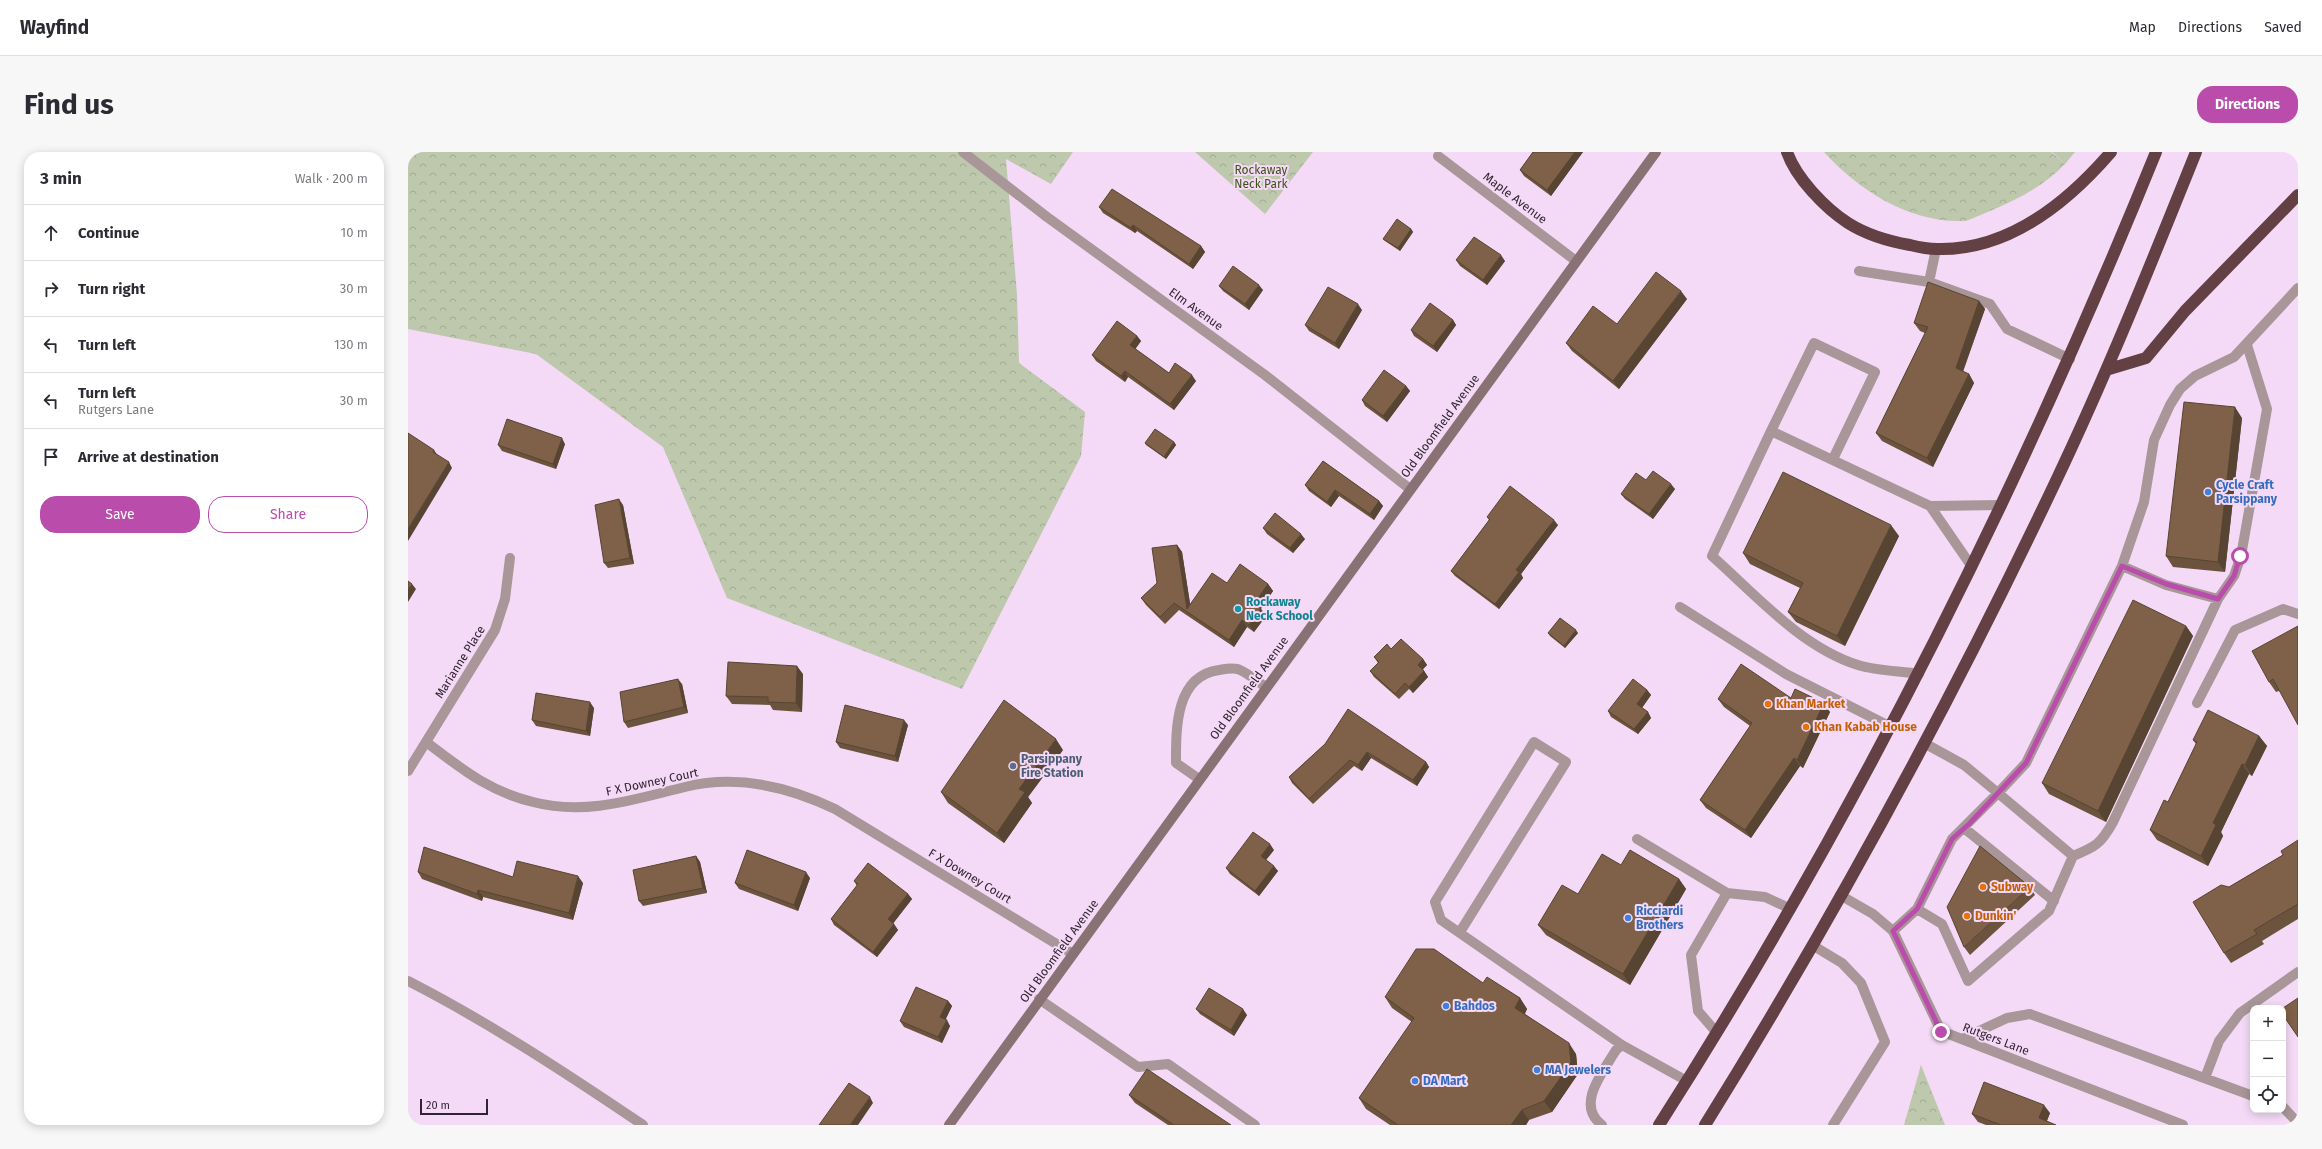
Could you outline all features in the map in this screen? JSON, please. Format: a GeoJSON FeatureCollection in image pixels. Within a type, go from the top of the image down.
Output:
{"type":"FeatureCollection","features":[{"type":"Feature","properties":{"kind":"highway"},"geometry":{"type":"LineString","coordinates":[[1787,152],[1805,181],[1820,200],[1838,216],[1862,232],[1890,242],[1936,250],[1980,245],[2010,233],[2065,199],[2111,152]]}},
{"type":"Feature","properties":{"kind":"highway"},"geometry":{"type":"LineString","coordinates":[[1659,1125],[1717,1033],[1790,909],[1919,674],[2002,505],[2070,359],[2156,152]]}},
{"type":"Feature","properties":{"kind":"highway"},"geometry":{"type":"LineString","coordinates":[[1706,1125],[1840,896],[1924,742],[2055,485],[2106,370],[2196,152]]}},
{"type":"Feature","properties":{"kind":"highway"},"geometry":{"type":"LineString","coordinates":[[2106,370],[2146,358],[2185,310],[2298,195]]}},
{"type":"Feature","properties":{"kind":"street","name":"Elm Avenue"},"geometry":{"type":"LineString","coordinates":[[964,152],[1047,217],[1265,376],[1410,489]]}},
{"type":"Feature","properties":{"kind":"street","name":"Old Bloomfield Avenue"},"geometry":{"type":"LineString","coordinates":[[949,1125],[1656,152]]}},
{"type":"Feature","properties":{"kind":"street","name":"Maple Avenue"},"geometry":{"type":"LineString","coordinates":[[1438,156],[1576,261]]}},
{"type":"Feature","properties":{"kind":"street"},"geometry":{"type":"LineString","coordinates":[[1929,282],[1936,250]]}},
{"type":"Feature","properties":{"kind":"street"},"geometry":{"type":"LineString","coordinates":[[1859,271],[1929,282],[1990,304],[2007,329],[2070,359]]}},
{"type":"Feature","properties":{"kind":"street"},"geometry":{"type":"LineString","coordinates":[[1893,931],[1917,909],[1952,839],[2026,763],[2122,566],[2144,502],[2154,440],[2170,405],[2180,389],[2195,376],[2234,357],[2247,345],[2298,288]]}},
{"type":"Feature","properties":{"kind":"street"},"geometry":{"type":"LineString","coordinates":[[1833,459],[1875,372],[1814,343],[1712,556],[1791,626],[1820,647],[1859,665],[1919,674]]}},
{"type":"Feature","properties":{"kind":"street"},"geometry":{"type":"LineString","coordinates":[[1917,909],[1942,924],[1968,981],[2049,911],[2073,856],[2094,848],[2105,838],[2218,599],[2234,576],[2240,556],[2267,409],[2247,345]]}},
{"type":"Feature","properties":{"kind":"street"},"geometry":{"type":"LineString","coordinates":[[1771,431],[1930,506],[2002,505]]}},
{"type":"Feature","properties":{"kind":"street"},"geometry":{"type":"LineString","coordinates":[[1930,506],[1972,566]]}},
{"type":"Feature","properties":{"kind":"street","name":"Marianne Place"},"geometry":{"type":"LineString","coordinates":[[408,771],[496,630],[505,599],[510,558]]}},
{"type":"Feature","properties":{"kind":"street"},"geometry":{"type":"LineString","coordinates":[[2122,566],[2166,584],[2218,599]]}},
{"type":"Feature","properties":{"kind":"street"},"geometry":{"type":"LineString","coordinates":[[1680,607],[1786,674],[1891,727]]}},
{"type":"Feature","properties":{"kind":"street"},"geometry":{"type":"LineString","coordinates":[[2197,703],[2235,630],[2283,609],[2298,614]]}},
{"type":"Feature","properties":{"kind":"street"},"geometry":{"type":"LineString","coordinates":[[1199,779],[1176,763],[1179,711],[1183,698],[1193,684],[1201,676],[1213,671],[1239,669],[1266,687]]}},
{"type":"Feature","properties":{"kind":"street","name":"F X Downey Court"},"geometry":{"type":"LineString","coordinates":[[426,742],[474,778],[501,792],[534,803],[561,807],[596,807],[630,802],[686,787],[716,782],[754,784],[782,788],[807,796],[835,809],[1073,954]]}},
{"type":"Feature","properties":{"kind":"street"},"geometry":{"type":"LineString","coordinates":[[1460,932],[1566,762],[1534,742],[1435,902],[1441,920],[1622,1045],[1687,1081]]}},
{"type":"Feature","properties":{"kind":"street"},"geometry":{"type":"LineString","coordinates":[[1924,742],[1964,765],[2073,856]]}},
{"type":"Feature","properties":{"kind":"street"},"geometry":{"type":"LineString","coordinates":[[1964,828],[2054,901]]}},
{"type":"Feature","properties":{"kind":"street"},"geometry":{"type":"LineString","coordinates":[[1637,839],[1727,893],[1765,897],[1790,909]]}},
{"type":"Feature","properties":{"kind":"street"},"geometry":{"type":"LineString","coordinates":[[1717,1033],[1698,1012],[1691,955],[1727,893]]}},
{"type":"Feature","properties":{"kind":"street","name":"Rutgers Lane"},"geometry":{"type":"LineString","coordinates":[[1840,896],[1873,914],[1893,931],[1941,1032],[2183,1125]]}},
{"type":"Feature","properties":{"kind":"street"},"geometry":{"type":"LineString","coordinates":[[1812,945],[1842,963],[1861,983],[1885,1042],[1832,1125]]}},
{"type":"Feature","properties":{"kind":"street"},"geometry":{"type":"LineString","coordinates":[[2205,1078],[2219,1041],[2240,1013],[2298,972]]}},
{"type":"Feature","properties":{"kind":"street"},"geometry":{"type":"LineString","coordinates":[[408,981],[472,1014],[561,1070],[643,1125]]}},
{"type":"Feature","properties":{"kind":"street"},"geometry":{"type":"LineString","coordinates":[[1040,999],[1138,1067],[1168,1064],[1255,1125]]}},
{"type":"Feature","properties":{"kind":"street"},"geometry":{"type":"LineString","coordinates":[[1962,1039],[2007,1018],[2030,1014],[2250,1095]]}},
{"type":"Feature","properties":{"kind":"street"},"geometry":{"type":"LineString","coordinates":[[1602,1125],[1595,1120],[1589,1103],[1592,1092],[1612,1057],[1622,1045]]}},
{"type":"Feature","properties":{"kind":"street"},"geometry":{"type":"LineString","coordinates":[[2286,1111],[2298,1122]]}},
{"type":"Feature","properties":{"kind":"green space"},"geometry":{"type":"Polygon","coordinates":[[[411,152],[1073,152],[1051,184],[1006,159],[1017,295],[1019,363],[1085,412],[1081,456],[962,689],[727,598],[663,447],[536,354],[408,329],[408,156],[411,152]]]}},
{"type":"Feature","properties":{"kind":"green space","name":"Rockaway Neck Park"},"geometry":{"type":"Polygon","coordinates":[[[1195,152],[1313,152],[1265,214],[1195,152]]]}},
{"type":"Feature","properties":{"kind":"green space"},"geometry":{"type":"Polygon","coordinates":[[[1824,152],[2051,152],[2065,164],[2047,180],[2027,193],[2006,204],[1963,221],[1943,220],[1924,216],[1886,202],[1853,179],[1824,152]]]}},
{"type":"Feature","properties":{"kind":"green space"},"geometry":{"type":"Polygon","coordinates":[[[2052,152],[2075,152],[2065,164],[2052,152]]]}},
{"type":"Feature","properties":{"kind":"green space"},"geometry":{"type":"Polygon","coordinates":[[[1921,1065],[1945,1125],[1904,1125],[1921,1065]]]}},
{"type":"Feature","properties":{"kind":"building"},"geometry":{"type":"Polygon","coordinates":[[[1533,152],[1575,152],[1547,190],[1520,170],[1533,152]]]}},
{"type":"Feature","properties":{"kind":"building"},"geometry":{"type":"Polygon","coordinates":[[[1112,189],[1201,246],[1189,264],[1133,225],[1131,228],[1099,207],[1112,189]]]}},
{"type":"Feature","properties":{"kind":"building"},"geometry":{"type":"Polygon","coordinates":[[[1397,219],[1411,229],[1398,248],[1383,239],[1397,219]]]}},
{"type":"Feature","properties":{"kind":"building"},"geometry":{"type":"Polygon","coordinates":[[[1474,237],[1501,255],[1483,280],[1456,260],[1474,237]]]}},
{"type":"Feature","properties":{"kind":"building"},"geometry":{"type":"Polygon","coordinates":[[[1233,266],[1259,285],[1245,304],[1219,286],[1233,266]]]}},
{"type":"Feature","properties":{"kind":"building"},"geometry":{"type":"Polygon","coordinates":[[[1656,272],[1681,291],[1613,381],[1566,343],[1593,306],[1617,324],[1656,272]]]}},
{"type":"Feature","properties":{"kind":"building"},"geometry":{"type":"Polygon","coordinates":[[[1928,282],[1979,301],[1956,368],[1969,374],[1927,458],[1876,433],[1928,327],[1914,323],[1928,282]]]}},
{"type":"Feature","properties":{"kind":"building"},"geometry":{"type":"Polygon","coordinates":[[[1328,287],[1358,304],[1335,343],[1305,325],[1328,287]]]}},
{"type":"Feature","properties":{"kind":"building"},"geometry":{"type":"Polygon","coordinates":[[[1430,303],[1453,320],[1433,346],[1411,330],[1430,303]]]}},
{"type":"Feature","properties":{"kind":"building"},"geometry":{"type":"Polygon","coordinates":[[[1117,321],[1137,336],[1130,345],[1169,373],[1175,363],[1192,375],[1170,404],[1125,371],[1121,376],[1092,355],[1117,321]]]}},
{"type":"Feature","properties":{"kind":"building"},"geometry":{"type":"Polygon","coordinates":[[[1384,370],[1406,386],[1383,416],[1362,400],[1384,370]]]}},
{"type":"Feature","properties":{"kind":"building","name":"Cycle Craft Parsippany"},"geometry":{"type":"Polygon","coordinates":[[[2184,402],[2235,407],[2218,562],[2166,556],[2184,402]]]}},
{"type":"Feature","properties":{"kind":"building"},"geometry":{"type":"Polygon","coordinates":[[[507,419],[562,438],[553,464],[498,445],[507,419]]]}},
{"type":"Feature","properties":{"kind":"building"},"geometry":{"type":"Polygon","coordinates":[[[1155,429],[1174,442],[1164,457],[1145,443],[1155,429]]]}},
{"type":"Feature","properties":{"kind":"building"},"geometry":{"type":"Polygon","coordinates":[[[408,433],[449,462],[408,529],[408,433]]]}},
{"type":"Feature","properties":{"kind":"building"},"geometry":{"type":"Polygon","coordinates":[[[1323,461],[1379,501],[1370,514],[1335,490],[1327,502],[1305,485],[1323,461]]]}},
{"type":"Feature","properties":{"kind":"building"},"geometry":{"type":"Polygon","coordinates":[[[1653,471],[1671,484],[1649,514],[1621,494],[1636,473],[1646,480],[1653,471]]]}},
{"type":"Feature","properties":{"kind":"building"},"geometry":{"type":"Polygon","coordinates":[[[1783,472],[1891,525],[1837,636],[1788,612],[1803,583],[1743,553],[1783,472]]]}},
{"type":"Feature","properties":{"kind":"building"},"geometry":{"type":"Polygon","coordinates":[[[1510,486],[1554,520],[1516,570],[1519,572],[1495,604],[1451,571],[1490,519],[1487,517],[1510,486]]]}},
{"type":"Feature","properties":{"kind":"building"},"geometry":{"type":"Polygon","coordinates":[[[619,499],[630,558],[604,563],[595,505],[619,499]]]}},
{"type":"Feature","properties":{"kind":"building"},"geometry":{"type":"Polygon","coordinates":[[[1275,513],[1301,534],[1290,548],[1263,528],[1275,513]]]}},
{"type":"Feature","properties":{"kind":"building"},"geometry":{"type":"Polygon","coordinates":[[[1177,545],[1187,609],[1212,573],[1227,583],[1240,564],[1268,584],[1254,604],[1261,609],[1249,625],[1242,620],[1229,640],[1174,603],[1160,617],[1141,598],[1157,583],[1152,548],[1177,545]]]}},
{"type":"Feature","properties":{"kind":"building"},"geometry":{"type":"Polygon","coordinates":[[[408,581],[412,584],[408,590],[408,581]]]}},
{"type":"Feature","properties":{"kind":"building"},"geometry":{"type":"Polygon","coordinates":[[[2133,600],[2186,626],[2098,811],[2042,783],[2133,600]]]}},
{"type":"Feature","properties":{"kind":"building"},"geometry":{"type":"Polygon","coordinates":[[[1560,618],[1576,630],[1564,646],[1548,633],[1560,618]]]}},
{"type":"Feature","properties":{"kind":"building"},"geometry":{"type":"Polygon","coordinates":[[[2298,626],[2298,725],[2273,679],[2269,682],[2252,651],[2298,626]]]}},
{"type":"Feature","properties":{"kind":"building"},"geometry":{"type":"Polygon","coordinates":[[[1401,639],[1423,659],[1418,665],[1424,671],[1409,687],[1405,683],[1395,694],[1370,671],[1379,662],[1374,657],[1387,644],[1391,649],[1401,639]]]}},
{"type":"Feature","properties":{"kind":"building"},"geometry":{"type":"Polygon","coordinates":[[[728,662],[797,666],[796,703],[768,702],[768,697],[726,696],[728,662]]]}},
{"type":"Feature","properties":{"kind":"building"},"geometry":{"type":"Polygon","coordinates":[[[1741,664],[1791,698],[1795,689],[1824,703],[1797,760],[1794,758],[1745,830],[1700,800],[1752,723],[1718,699],[1741,664]]]}},
{"type":"Feature","properties":{"kind":"building"},"geometry":{"type":"Polygon","coordinates":[[[678,679],[684,707],[624,722],[620,692],[678,679]]]}},
{"type":"Feature","properties":{"kind":"building"},"geometry":{"type":"Polygon","coordinates":[[[1633,679],[1647,690],[1637,704],[1648,712],[1634,729],[1608,711],[1633,679]]]}},
{"type":"Feature","properties":{"kind":"building"},"geometry":{"type":"Polygon","coordinates":[[[536,693],[590,702],[586,731],[532,720],[536,693]]]}},
{"type":"Feature","properties":{"kind":"building","name":"Parsippany Fire Station"},"geometry":{"type":"Polygon","coordinates":[[[1004,700],[1056,739],[1019,789],[1025,792],[997,833],[941,792],[1004,700]]]}},
{"type":"Feature","properties":{"kind":"building"},"geometry":{"type":"Polygon","coordinates":[[[845,705],[904,720],[895,756],[836,742],[845,705]]]}},
{"type":"Feature","properties":{"kind":"building"},"geometry":{"type":"Polygon","coordinates":[[[1348,709],[1426,762],[1413,780],[1367,752],[1358,765],[1350,760],[1309,799],[1289,777],[1325,744],[1348,709]]]}},
{"type":"Feature","properties":{"kind":"building"},"geometry":{"type":"Polygon","coordinates":[[[2208,710],[2259,736],[2245,765],[2242,764],[2213,823],[2216,825],[2201,856],[2150,830],[2164,800],[2168,802],[2197,742],[2193,740],[2208,710]]]}},
{"type":"Feature","properties":{"kind":"building"},"geometry":{"type":"Polygon","coordinates":[[[1253,832],[1270,844],[1261,856],[1274,866],[1255,891],[1226,868],[1253,832]]]}},
{"type":"Feature","properties":{"kind":"building"},"geometry":{"type":"Polygon","coordinates":[[[2298,840],[2298,904],[2254,930],[2257,934],[2224,953],[2193,902],[2221,885],[2229,887],[2283,855],[2281,851],[2298,840]]]}},
{"type":"Feature","properties":{"kind":"building"},"geometry":{"type":"Polygon","coordinates":[[[1980,846],[2030,887],[1964,947],[1947,907],[1980,846]]]}},
{"type":"Feature","properties":{"kind":"building"},"geometry":{"type":"Polygon","coordinates":[[[424,847],[513,877],[517,861],[578,876],[569,913],[478,890],[477,894],[418,872],[424,847]]]}},
{"type":"Feature","properties":{"kind":"building"},"geometry":{"type":"Polygon","coordinates":[[[747,850],[806,872],[794,905],[735,883],[747,850]]]}},
{"type":"Feature","properties":{"kind":"building"},"geometry":{"type":"Polygon","coordinates":[[[1630,850],[1679,879],[1623,974],[1538,925],[1562,885],[1578,894],[1602,854],[1621,865],[1630,850]]]}},
{"type":"Feature","properties":{"kind":"building"},"geometry":{"type":"Polygon","coordinates":[[[696,856],[703,888],[639,901],[633,870],[696,856]]]}},
{"type":"Feature","properties":{"kind":"building"},"geometry":{"type":"Polygon","coordinates":[[[868,863],[908,894],[888,919],[894,924],[873,952],[831,919],[858,884],[854,881],[868,863]]]}},
{"type":"Feature","properties":{"kind":"building"},"geometry":{"type":"Polygon","coordinates":[[[1416,949],[1434,949],[1483,983],[1487,977],[1520,998],[1515,1008],[1569,1043],[1571,1063],[1544,1101],[1522,1110],[1511,1125],[1398,1125],[1359,1098],[1414,1018],[1385,997],[1416,949]]]}},
{"type":"Feature","properties":{"kind":"building"},"geometry":{"type":"Polygon","coordinates":[[[916,987],[948,1001],[940,1017],[947,1020],[938,1037],[900,1021],[916,987]]]}},
{"type":"Feature","properties":{"kind":"building"},"geometry":{"type":"Polygon","coordinates":[[[1209,988],[1243,1009],[1231,1030],[1196,1009],[1209,988]]]}},
{"type":"Feature","properties":{"kind":"building"},"geometry":{"type":"Polygon","coordinates":[[[2298,998],[2298,1037],[2286,1019],[2286,1006],[2298,998]]]}},
{"type":"Feature","properties":{"kind":"building"},"geometry":{"type":"Polygon","coordinates":[[[1147,1069],[1231,1125],[1174,1125],[1129,1095],[1147,1069]]]}},
{"type":"Feature","properties":{"kind":"building"},"geometry":{"type":"Polygon","coordinates":[[[1984,1082],[2044,1105],[2039,1118],[2056,1125],[2001,1125],[1972,1114],[1984,1082]]]}},
{"type":"Feature","properties":{"kind":"building"},"geometry":{"type":"Polygon","coordinates":[[[849,1083],[870,1097],[850,1125],[819,1125],[849,1083]]]}},
{"type":"Feature","properties":{"kind":"place","name":"Cycle Craft Parsippany"},"geometry":{"type":"Point","coordinates":[2208,492]}},
{"type":"Feature","properties":{"kind":"place","name":"Rockaway Neck School"},"geometry":{"type":"Point","coordinates":[1238,609]}},
{"type":"Feature","properties":{"kind":"place","name":"Khan Market"},"geometry":{"type":"Point","coordinates":[1768,704]}},
{"type":"Feature","properties":{"kind":"place","name":"Khan Kabab House"},"geometry":{"type":"Point","coordinates":[1806,727]}},
{"type":"Feature","properties":{"kind":"place","name":"Parsippany Fire Station"},"geometry":{"type":"Point","coordinates":[1013,766]}},
{"type":"Feature","properties":{"kind":"place","name":"Subway"},"geometry":{"type":"Point","coordinates":[1983,887]}},
{"type":"Feature","properties":{"kind":"place","name":"Dunkin'"},"geometry":{"type":"Point","coordinates":[1967,916]}},
{"type":"Feature","properties":{"kind":"place","name":"Ricciardi Brothers"},"geometry":{"type":"Point","coordinates":[1628,918]}},
{"type":"Feature","properties":{"kind":"place","name":"Bahdos"},"geometry":{"type":"Point","coordinates":[1446,1006]}},
{"type":"Feature","properties":{"kind":"place","name":"MA Jewelers"},"geometry":{"type":"Point","coordinates":[1537,1070]}},
{"type":"Feature","properties":{"kind":"place","name":"DA Mart"},"geometry":{"type":"Point","coordinates":[1415,1081]}},
{"type":"Feature","properties":{"kind":"route"},"geometry":{"type":"LineString","coordinates":[[1941,1032],[1893,931],[1917,909],[1952,839],[1969,824],[2026,763],[2122,566],[2166,584],[2218,599],[2234,576],[2240,556]]}}]}
